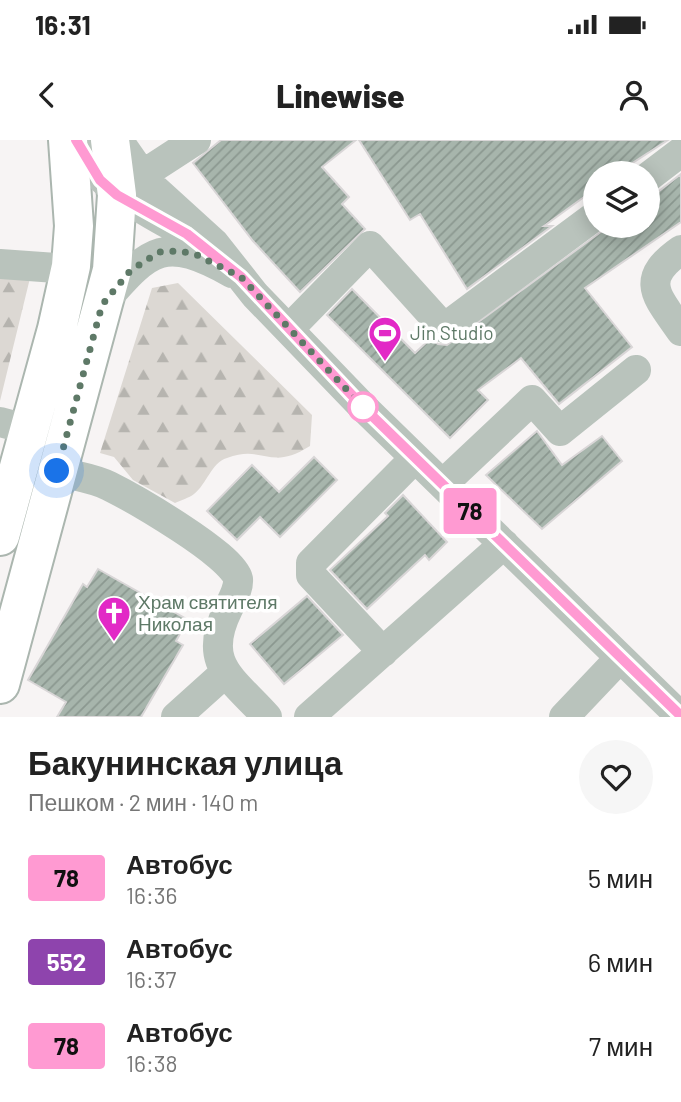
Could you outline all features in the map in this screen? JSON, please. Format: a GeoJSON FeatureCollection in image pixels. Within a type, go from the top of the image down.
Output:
{"type":"FeatureCollection","features":[{"type":"Feature","properties":{"kind":"main road"},"geometry":{"type":"LineString","coordinates":[[0,536],[15,426],[70,269],[74,226],[68,140]]}},
{"type":"Feature","properties":{"kind":"main road"},"geometry":{"type":"LineString","coordinates":[[0,684],[112,270],[129,185],[110,140]]}},
{"type":"Feature","properties":{"kind":"street"},"geometry":{"type":"LineString","coordinates":[[76,140],[100,180],[129,185],[241,277],[415,458],[681,717]]}},
{"type":"Feature","properties":{"kind":"street"},"geometry":{"type":"LineString","coordinates":[[118,140],[129,185]]}},
{"type":"Feature","properties":{"kind":"street"},"geometry":{"type":"LineString","coordinates":[[129,185],[196,140]]}},
{"type":"Feature","properties":{"kind":"street"},"geometry":{"type":"LineString","coordinates":[[660,168],[681,152]]}},
{"type":"Feature","properties":{"kind":"street"},"geometry":{"type":"LineString","coordinates":[[289,329],[370,246],[444,328],[583,225]]}},
{"type":"Feature","properties":{"kind":"street"},"geometry":{"type":"LineString","coordinates":[[681,250],[657,271],[654,280],[660,301],[681,331]]}},
{"type":"Feature","properties":{"kind":"street"},"geometry":{"type":"LineString","coordinates":[[102,305],[130,271],[159,252],[180,251],[197,255],[241,277]]}},
{"type":"Feature","properties":{"kind":"street"},"geometry":{"type":"LineString","coordinates":[[0,264],[70,269]]}},
{"type":"Feature","properties":{"kind":"street"},"geometry":{"type":"LineString","coordinates":[[443,484],[533,400],[560,431],[636,370]]}},
{"type":"Feature","properties":{"kind":"street"},"geometry":{"type":"LineString","coordinates":[[383,652],[311,575],[311,563],[415,458]]}},
{"type":"Feature","properties":{"kind":"street"},"geometry":{"type":"LineString","coordinates":[[57,471],[107,485],[216,551],[233,568],[238,580],[236,591],[217,632],[215,644],[218,660],[267,717]]}},
{"type":"Feature","properties":{"kind":"street"},"geometry":{"type":"LineString","coordinates":[[309,717],[504,544]]}},
{"type":"Feature","properties":{"kind":"street"},"geometry":{"type":"LineString","coordinates":[[564,717],[620,658]]}},
{"type":"Feature","properties":{"kind":"street"},"geometry":{"type":"LineString","coordinates":[[176,717],[226,672]]}},
{"type":"Feature","properties":{"kind":"green space"},"geometry":{"type":"Polygon","coordinates":[[[0,274],[31,274],[0,401],[0,274]]]}},
{"type":"Feature","properties":{"kind":"green space"},"geometry":{"type":"Polygon","coordinates":[[[178,283],[312,415],[310,446],[285,457],[250,454],[227,458],[217,464],[194,494],[175,503],[133,480],[114,457],[100,453],[152,288],[178,283]]]}},
{"type":"Feature","properties":{"kind":"building"},"geometry":{"type":"Polygon","coordinates":[[[221,140],[356,140],[322,167],[349,197],[342,204],[365,229],[300,292],[253,241],[193,163],[221,140]]]}},
{"type":"Feature","properties":{"kind":"building"},"geometry":{"type":"Polygon","coordinates":[[[359,140],[668,140],[636,161],[583,161],[583,198],[544,226],[552,226],[467,289],[420,214],[410,220],[359,140]]]}},
{"type":"Feature","properties":{"kind":"building"},"geometry":{"type":"Polygon","coordinates":[[[681,174],[681,222],[660,236],[660,190],[681,174]]]}},
{"type":"Feature","properties":{"kind":"building"},"geometry":{"type":"Polygon","coordinates":[[[593,238],[658,238],[585,288],[632,347],[559,404],[521,358],[478,390],[488,400],[450,438],[327,315],[352,289],[415,353],[430,339],[447,345],[593,238]]]}},
{"type":"Feature","properties":{"kind":"building"},"geometry":{"type":"Polygon","coordinates":[[[537,431],[562,465],[602,436],[622,461],[542,529],[486,475],[537,431]]]}},
{"type":"Feature","properties":{"kind":"building"},"geometry":{"type":"Polygon","coordinates":[[[314,457],[337,480],[280,537],[260,517],[237,540],[207,511],[252,465],[279,492],[314,457]]]}},
{"type":"Feature","properties":{"kind":"building"},"geometry":{"type":"Polygon","coordinates":[[[403,495],[447,542],[429,560],[425,555],[367,609],[330,570],[388,516],[385,513],[403,495]]]}},
{"type":"Feature","properties":{"kind":"building","name":"Храм святителя Николая"},"geometry":{"type":"Polygon","coordinates":[[[98,569],[188,620],[176,641],[183,645],[141,717],[57,717],[66,702],[28,680],[83,584],[87,587],[98,569]]]}},
{"type":"Feature","properties":{"kind":"building"},"geometry":{"type":"Polygon","coordinates":[[[307,596],[343,635],[284,684],[250,644],[307,596]]]}},
{"type":"Feature","properties":{"kind":"bus line","name":"78"},"geometry":{"type":"LineString","coordinates":[[76,140],[100,180],[117,195],[187,234],[241,277],[255,295],[363,407],[681,716]]}},
{"type":"Feature","properties":{"kind":"place","name":"Jin Studio"},"geometry":{"type":"Point","coordinates":[385,363]}},
{"type":"Feature","properties":{"kind":"place","name":"Храм святителя Николая"},"geometry":{"type":"Point","coordinates":[114,643]}},
{"type":"Feature","properties":{"kind":"route"},"geometry":{"type":"LineString","coordinates":[[57,471],[102,305],[130,271],[144,259],[159,252],[180,251],[197,255],[241,277],[255,295],[363,407]]}}]}
